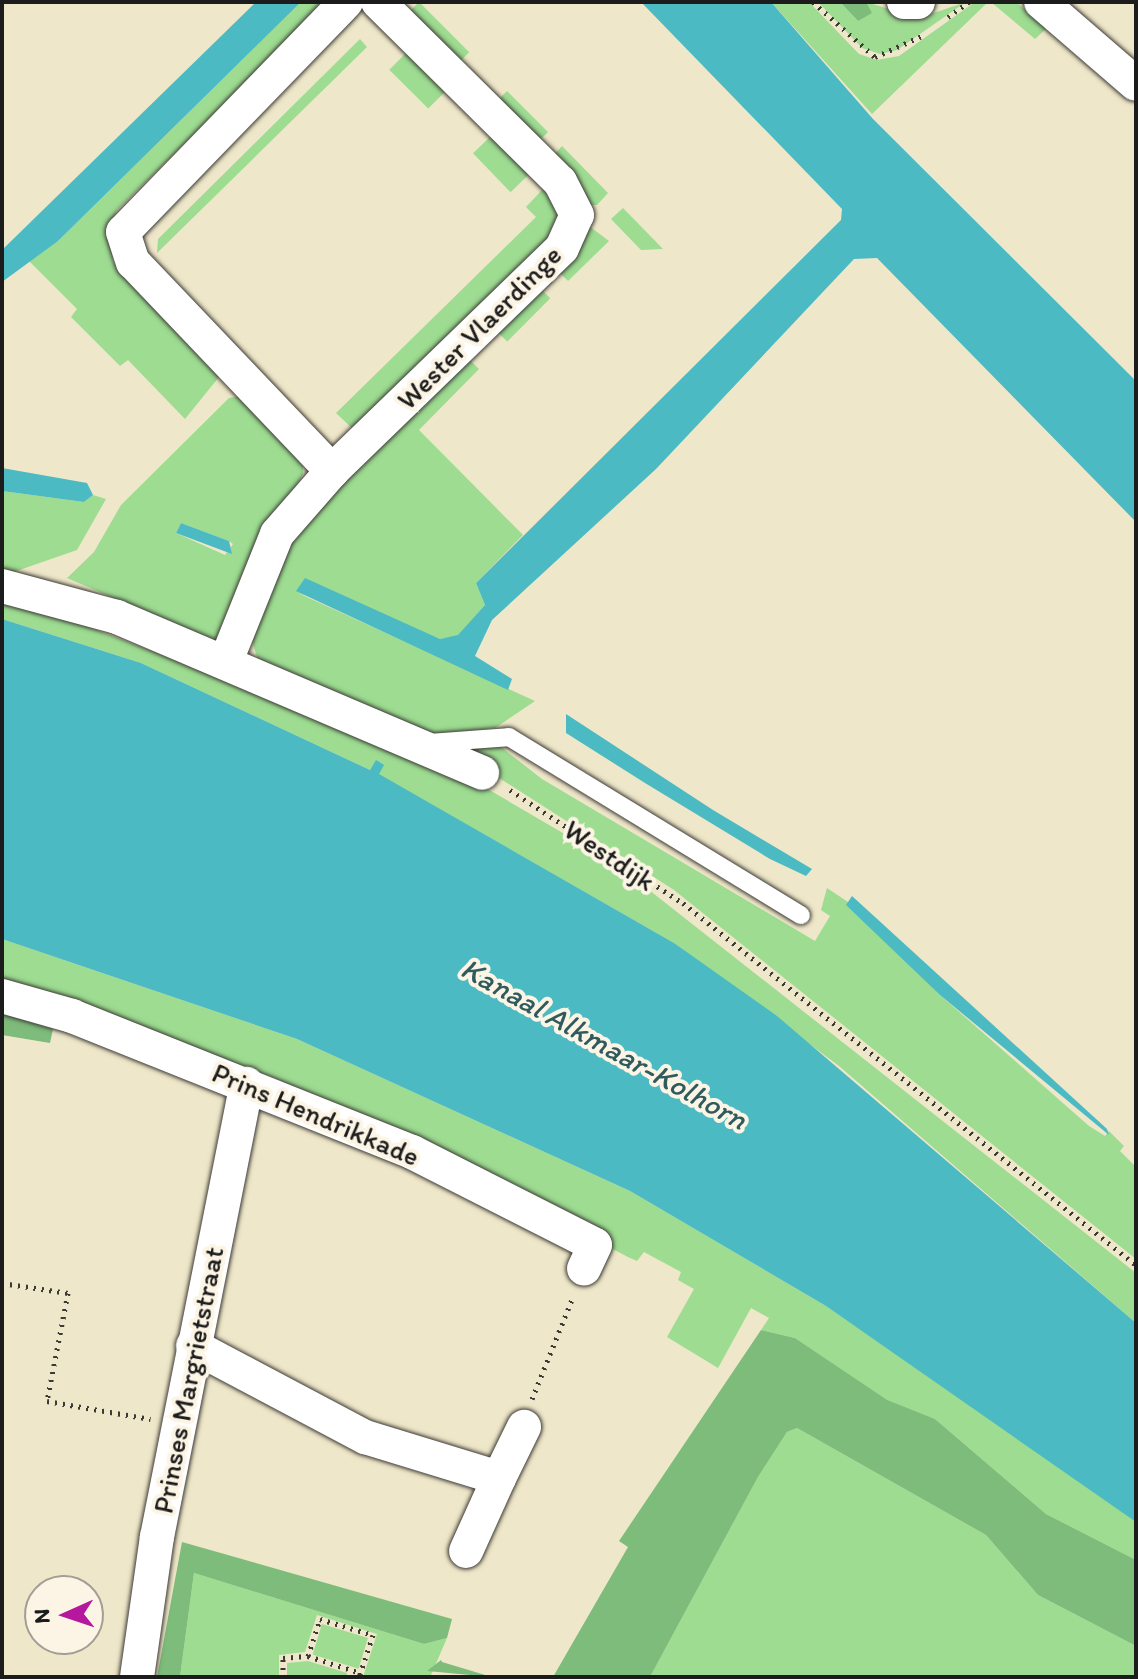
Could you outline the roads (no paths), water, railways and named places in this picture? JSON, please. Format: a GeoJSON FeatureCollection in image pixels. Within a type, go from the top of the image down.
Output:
{"type":"FeatureCollection","features":[{"type":"Feature","properties":{"kind":"street"},"geometry":{"type":"LineString","coordinates":[[332,471],[133,262],[123,232],[346,2]]}},
{"type":"Feature","properties":{"kind":"street","name":"Wester Vlaerdinge"},"geometry":{"type":"LineString","coordinates":[[226,661],[277,534],[332,471],[562,248],[577,215],[560,182],[378,2]]}},
{"type":"Feature","properties":{"kind":"street"},"geometry":{"type":"LineString","coordinates":[[904,2],[918,2]]}},
{"type":"Feature","properties":{"kind":"street"},"geometry":{"type":"LineString","coordinates":[[1041,2],[1136,84]]}},
{"type":"Feature","properties":{"kind":"street"},"geometry":{"type":"LineString","coordinates":[[2,586],[117,617],[482,773]]}},
{"type":"Feature","properties":{"kind":"street","name":"Prins Hendrikkade"},"geometry":{"type":"LineString","coordinates":[[2,996],[247,1084],[412,1152],[595,1245],[584,1269]]}},
{"type":"Feature","properties":{"kind":"street","name":"Prinses Margrietstraat"},"geometry":{"type":"LineString","coordinates":[[137,1677],[178,1424],[247,1084]]}},
{"type":"Feature","properties":{"kind":"street"},"geometry":{"type":"LineString","coordinates":[[193,1346],[365,1437],[499,1478]]}},
{"type":"Feature","properties":{"kind":"street"},"geometry":{"type":"LineString","coordinates":[[466,1551],[524,1427]]}},
{"type":"Feature","properties":{"kind":"lane"},"geometry":{"type":"LineString","coordinates":[[413,744],[509,737],[801,915]]}},
{"type":"Feature","properties":{"kind":"water"},"geometry":{"type":"Polygon","coordinates":[[[256,2],[301,2],[58,241],[2,282],[2,250],[256,2]]]}},
{"type":"Feature","properties":{"kind":"water"},"geometry":{"type":"Polygon","coordinates":[[[641,2],[771,2],[873,119],[1136,381],[1136,522],[877,258],[854,259],[656,469],[492,620],[475,656],[512,679],[508,690],[296,591],[305,578],[440,639],[458,635],[485,605],[476,583],[841,220],[842,209],[641,2]]]}},
{"type":"Feature","properties":{"kind":"water"},"geometry":{"type":"Polygon","coordinates":[[[2,468],[87,483],[93,495],[84,502],[2,491],[2,468]]]}},
{"type":"Feature","properties":{"kind":"water"},"geometry":{"type":"Polygon","coordinates":[[[181,523],[229,541],[232,554],[176,533],[181,523]]]}},
{"type":"Feature","properties":{"kind":"water","name":"Kanaal Alkmaar-Kolhorn"},"geometry":{"type":"Polygon","coordinates":[[[2,619],[141,663],[370,770],[376,760],[384,765],[379,774],[674,943],[777,1016],[1136,1323],[1136,1522],[826,1306],[630,1191],[297,1039],[2,939],[2,619]]]}},
{"type":"Feature","properties":{"kind":"water"},"geometry":{"type":"Polygon","coordinates":[[[566,714],[713,810],[812,869],[806,876],[770,859],[645,783],[566,733],[566,714]]]}},
{"type":"Feature","properties":{"kind":"water"},"geometry":{"type":"Polygon","coordinates":[[[852,896],[1107,1129],[1109,1135],[940,995],[846,905],[852,896]]]}}]}
